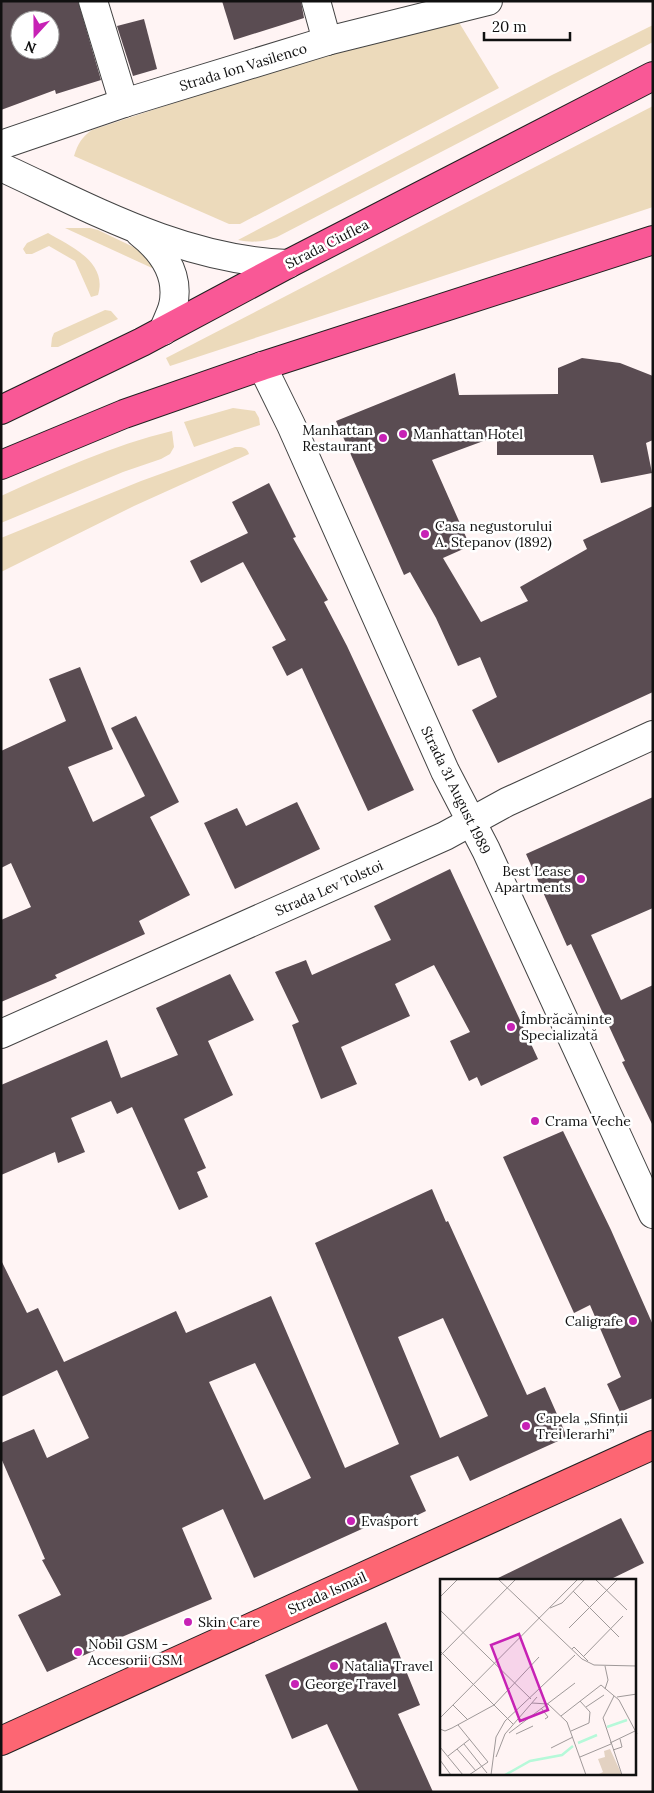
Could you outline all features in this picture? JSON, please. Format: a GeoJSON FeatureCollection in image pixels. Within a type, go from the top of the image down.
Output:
{"type":"FeatureCollection","features":[{"type":"Feature","properties":{"kind":"highway","name":"Strada Ciuflea"},"geometry":{"type":"LineString","coordinates":[[1,410],[163,331],[288,264],[653,76]]}},
{"type":"Feature","properties":{"kind":"highway"},"geometry":{"type":"LineString","coordinates":[[1,465],[124,414],[262,366],[653,240]]}},
{"type":"Feature","properties":{"kind":"main road","name":"Strada Ismail"},"geometry":{"type":"LineString","coordinates":[[1,1741],[653,1446]]}},
{"type":"Feature","properties":{"kind":"street"},"geometry":{"type":"LineString","coordinates":[[92,1],[124,102]]}},
{"type":"Feature","properties":{"kind":"street"},"geometry":{"type":"LineString","coordinates":[[316,1],[327,41]]}},
{"type":"Feature","properties":{"kind":"street","name":"Strada Ion Vasilenco"},"geometry":{"type":"LineString","coordinates":[[1,145],[124,102],[327,41],[474,3]]}},
{"type":"Feature","properties":{"kind":"street"},"geometry":{"type":"LineString","coordinates":[[1,167],[137,230],[218,256],[259,263],[288,264]]}},
{"type":"Feature","properties":{"kind":"street"},"geometry":{"type":"LineString","coordinates":[[137,230],[154,244],[173,274],[175,290],[173,306],[163,331]]}},
{"type":"Feature","properties":{"kind":"street","name":"Strada 31 August 1989"},"geometry":{"type":"LineString","coordinates":[[262,366],[291,425],[445,771],[490,859],[653,1214]]}},
{"type":"Feature","properties":{"kind":"street","name":"Strada Lev Tolstoi"},"geometry":{"type":"LineString","coordinates":[[1,1034],[446,836],[507,802],[653,735]]}},
{"type":"Feature","properties":{"kind":"shaded area"},"geometry":{"type":"Polygon","coordinates":[[[452,11],[499,88],[240,224],[229,224],[74,156],[81,141],[92,130],[452,11]]]}},
{"type":"Feature","properties":{"kind":"shaded area"},"geometry":{"type":"Polygon","coordinates":[[[653,25],[653,42],[277,237],[258,242],[238,240],[552,75],[653,25]]]}},
{"type":"Feature","properties":{"kind":"shaded area"},"geometry":{"type":"Polygon","coordinates":[[[653,106],[653,207],[170,366],[166,358],[653,106]]]}},
{"type":"Feature","properties":{"kind":"shaded area"},"geometry":{"type":"Polygon","coordinates":[[[65,228],[90,228],[98,230],[146,253],[155,266],[152,268],[65,228]]]}},
{"type":"Feature","properties":{"kind":"shaded area"},"geometry":{"type":"Polygon","coordinates":[[[48,233],[85,256],[92,264],[98,273],[100,283],[98,295],[91,297],[75,261],[49,246],[32,254],[26,254],[23,249],[27,243],[48,233]]]}},
{"type":"Feature","properties":{"kind":"shaded area"},"geometry":{"type":"Polygon","coordinates":[[[105,310],[111,311],[118,319],[58,347],[51,347],[54,333],[105,310]]]}},
{"type":"Feature","properties":{"kind":"shaded area"},"geometry":{"type":"Polygon","coordinates":[[[233,408],[255,411],[260,425],[194,447],[184,422],[233,408]]]}},
{"type":"Feature","properties":{"kind":"shaded area"},"geometry":{"type":"Polygon","coordinates":[[[172,431],[174,447],[170,454],[161,459],[123,472],[1,523],[1,496],[106,451],[172,431]]]}},
{"type":"Feature","properties":{"kind":"shaded area"},"geometry":{"type":"Polygon","coordinates":[[[235,447],[244,448],[249,454],[134,506],[1,572],[1,538],[141,481],[235,447]]]}},
{"type":"Feature","properties":{"kind":"building"},"geometry":{"type":"Polygon","coordinates":[[[1,1],[78,1],[101,80],[56,94],[55,90],[1,110],[1,1]]]}},
{"type":"Feature","properties":{"kind":"building"},"geometry":{"type":"Polygon","coordinates":[[[222,1],[301,1],[304,18],[234,40],[222,1]]]}},
{"type":"Feature","properties":{"kind":"building"},"geometry":{"type":"Polygon","coordinates":[[[144,19],[157,69],[133,76],[117,26],[144,19]]]}},
{"type":"Feature","properties":{"kind":"building"},"geometry":{"type":"Polygon","coordinates":[[[582,358],[620,363],[653,376],[653,440],[646,443],[652,473],[601,483],[593,455],[497,455],[497,436],[432,460],[470,546],[443,558],[481,622],[528,601],[520,587],[587,549],[583,540],[653,506],[653,692],[498,763],[472,710],[497,697],[480,657],[458,666],[436,618],[410,572],[404,575],[336,421],[455,373],[459,395],[558,394],[558,368],[582,358]]]}},
{"type":"Feature","properties":{"kind":"building"},"geometry":{"type":"Polygon","coordinates":[[[269,483],[296,537],[293,538],[328,600],[324,602],[347,646],[414,790],[368,811],[302,668],[287,676],[272,647],[286,640],[243,562],[201,583],[190,561],[248,533],[232,502],[269,483]]]}},
{"type":"Feature","properties":{"kind":"building"},"geometry":{"type":"Polygon","coordinates":[[[80,667],[113,749],[68,767],[93,822],[145,796],[111,728],[136,716],[179,802],[150,817],[190,895],[139,921],[145,934],[55,975],[57,978],[1,1002],[1,920],[31,907],[11,863],[1,868],[1,751],[66,721],[49,679],[80,667]]]}},
{"type":"Feature","properties":{"kind":"building"},"geometry":{"type":"Polygon","coordinates":[[[653,797],[653,908],[591,935],[621,1000],[653,985],[653,1126],[622,1062],[625,1061],[571,944],[567,946],[526,854],[653,797]]]}},
{"type":"Feature","properties":{"kind":"building"},"geometry":{"type":"Polygon","coordinates":[[[297,802],[320,849],[235,889],[204,823],[237,808],[246,826],[297,802]]]}},
{"type":"Feature","properties":{"kind":"building"},"geometry":{"type":"Polygon","coordinates":[[[450,869],[538,1059],[481,1086],[477,1077],[469,1081],[450,1041],[470,1032],[434,965],[395,984],[410,1016],[341,1047],[357,1084],[321,1099],[292,1025],[299,1022],[275,972],[306,960],[312,975],[391,940],[374,906],[450,869]]]}},
{"type":"Feature","properties":{"kind":"building"},"geometry":{"type":"Polygon","coordinates":[[[230,974],[254,1020],[208,1041],[233,1095],[184,1119],[206,1168],[197,1172],[208,1197],[179,1210],[132,1107],[117,1114],[111,1101],[71,1118],[85,1152],[58,1163],[55,1152],[1,1175],[1,1085],[107,1040],[121,1078],[178,1055],[156,1008],[230,974]]]}},
{"type":"Feature","properties":{"kind":"building"},"geometry":{"type":"Polygon","coordinates":[[[563,1131],[611,1230],[653,1325],[653,1398],[620,1412],[607,1384],[621,1377],[590,1305],[574,1313],[503,1157],[563,1131]]]}},
{"type":"Feature","properties":{"kind":"building"},"geometry":{"type":"Polygon","coordinates":[[[432,1189],[527,1395],[545,1387],[567,1437],[470,1481],[458,1456],[410,1476],[426,1511],[391,1528],[386,1518],[254,1578],[223,1509],[182,1528],[212,1599],[117,1639],[118,1641],[47,1672],[18,1615],[61,1595],[42,1560],[45,1559],[1,1458],[1,1443],[34,1429],[47,1458],[89,1438],[57,1370],[1,1397],[1,1260],[27,1313],[38,1308],[64,1362],[176,1311],[186,1333],[271,1296],[345,1468],[399,1444],[315,1243],[432,1189]],[[443,1318],[398,1337],[440,1438],[488,1416],[443,1318]],[[255,1363],[209,1382],[264,1500],[311,1478],[255,1363]]]}},
{"type":"Feature","properties":{"kind":"building"},"geometry":{"type":"Polygon","coordinates":[[[621,1518],[644,1563],[611,1579],[496,1579],[621,1518]]]}},
{"type":"Feature","properties":{"kind":"building"},"geometry":{"type":"Polygon","coordinates":[[[386,1622],[420,1705],[398,1714],[433,1792],[359,1792],[327,1724],[292,1739],[265,1675],[386,1622]]]}},
{"type":"Feature","properties":{"kind":"place","name":"Manhattan Hotel"},"geometry":{"type":"Point","coordinates":[403,434]}},
{"type":"Feature","properties":{"kind":"place","name":"Manhattan Restaurant"},"geometry":{"type":"Point","coordinates":[383,438]}},
{"type":"Feature","properties":{"kind":"place","name":"Casa negustorului A. Stepanov (1892)"},"geometry":{"type":"Point","coordinates":[425,534]}},
{"type":"Feature","properties":{"kind":"place","name":"Best Lease Apartments"},"geometry":{"type":"Point","coordinates":[581,879]}},
{"type":"Feature","properties":{"kind":"place","name":"Îmbrăcăminte Specializată"},"geometry":{"type":"Point","coordinates":[511,1027]}},
{"type":"Feature","properties":{"kind":"place","name":"Crama Veche"},"geometry":{"type":"Point","coordinates":[535,1121]}},
{"type":"Feature","properties":{"kind":"place","name":"Caligrafe"},"geometry":{"type":"Point","coordinates":[633,1321]}},
{"type":"Feature","properties":{"kind":"place","name":"Capela „Sfinții Trei Ierarhi”"},"geometry":{"type":"Point","coordinates":[526,1426]}},
{"type":"Feature","properties":{"kind":"place","name":"Evaśport"},"geometry":{"type":"Point","coordinates":[351,1521]}},
{"type":"Feature","properties":{"kind":"place","name":"Skin Care"},"geometry":{"type":"Point","coordinates":[188,1622]}},
{"type":"Feature","properties":{"kind":"place","name":"Nobil GSM - Accesorii GSM"},"geometry":{"type":"Point","coordinates":[78,1652]}},
{"type":"Feature","properties":{"kind":"place","name":"Natalia Travel"},"geometry":{"type":"Point","coordinates":[334,1666]}},
{"type":"Feature","properties":{"kind":"place","name":"George Travel"},"geometry":{"type":"Point","coordinates":[295,1684]}}]}
